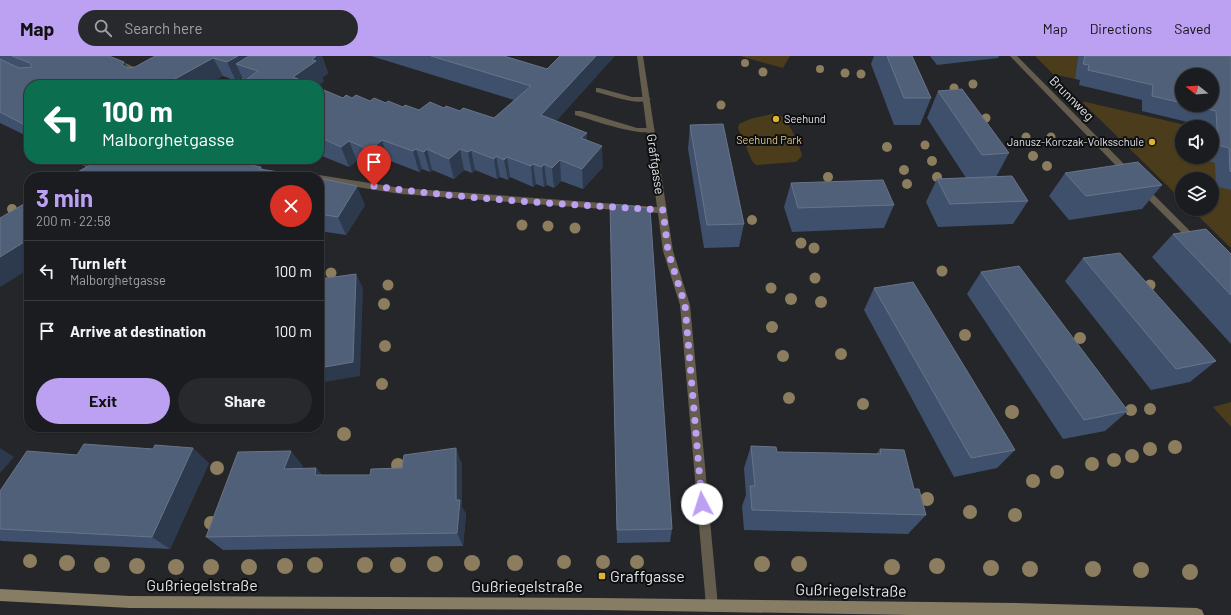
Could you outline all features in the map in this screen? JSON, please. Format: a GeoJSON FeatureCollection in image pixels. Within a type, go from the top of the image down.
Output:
{"type":"FeatureCollection","features":[{"type":"Feature","properties":{"kind":"street"},"geometry":{"type":"LineString","coordinates":[[103,56],[151,76],[145,79]]}},
{"type":"Feature","properties":{"kind":"street","name":"Graffgasse"},"geometry":{"type":"LineString","coordinates":[[640,56],[668,251],[685,305],[712,606]]}},
{"type":"Feature","properties":{"kind":"street","name":"Brunnweg"},"geometry":{"type":"LineString","coordinates":[[1013,56],[1201,247]]}},
{"type":"Feature","properties":{"kind":"street"},"geometry":{"type":"LineString","coordinates":[[245,80],[262,70]]}},
{"type":"Feature","properties":{"kind":"street"},"geometry":{"type":"LineString","coordinates":[[600,90],[632,99],[647,99]]}},
{"type":"Feature","properties":{"kind":"street"},"geometry":{"type":"LineString","coordinates":[[578,113],[637,130],[651,130]]}},
{"type":"Feature","properties":{"kind":"street"},"geometry":{"type":"LineString","coordinates":[[324,179],[401,190],[663,210]]}},
{"type":"Feature","properties":{"kind":"street","name":"Gußriegelstraße"},"geometry":{"type":"LineString","coordinates":[[0,595],[130,602],[566,603],[1024,610],[1197,615]]}},
{"type":"Feature","properties":{"kind":"green space"},"geometry":{"type":"Polygon","coordinates":[[[740,56],[790,56],[783,68],[740,56]]]}},
{"type":"Feature","properties":{"kind":"green space"},"geometry":{"type":"Polygon","coordinates":[[[1035,56],[1078,56],[1075,79],[1053,74],[1035,56]]]}},
{"type":"Feature","properties":{"kind":"green space"},"geometry":{"type":"Polygon","coordinates":[[[1082,102],[1175,123],[1175,164],[1219,164],[1219,162],[1231,167],[1231,248],[1198,216],[1219,216],[1219,172],[1175,172],[1175,193],[1082,102]]]}},
{"type":"Feature","properties":{"kind":"green space","name":"Seehund Park"},"geometry":{"type":"Polygon","coordinates":[[[772,114],[784,118],[792,131],[802,156],[796,162],[756,165],[752,161],[738,128],[739,124],[750,119],[772,114]]]}},
{"type":"Feature","properties":{"kind":"green space"},"geometry":{"type":"Polygon","coordinates":[[[1231,402],[1231,427],[1213,407],[1231,402]]]}},
{"type":"Feature","properties":{"kind":"building"},"geometry":{"type":"Polygon","coordinates":[[[12,56],[109,56],[124,62],[122,65],[128,68],[135,67],[155,56],[238,56],[227,62],[213,58],[173,80],[24,80],[24,124],[0,112],[0,59],[19,68],[32,67],[30,63],[12,56]]]}},
{"type":"Feature","properties":{"kind":"building"},"geometry":{"type":"Polygon","coordinates":[[[249,56],[316,56],[312,60],[316,61],[293,77],[300,80],[246,80],[258,71],[236,64],[249,56]]]}},
{"type":"Feature","properties":{"kind":"building"},"geometry":{"type":"Polygon","coordinates":[[[431,56],[504,56],[547,69],[560,56],[596,56],[541,115],[587,133],[581,138],[602,146],[582,169],[560,160],[552,168],[544,164],[542,167],[533,164],[531,166],[507,157],[504,160],[496,156],[494,159],[471,150],[468,152],[460,149],[449,159],[427,149],[424,152],[416,149],[413,151],[382,140],[370,150],[349,141],[341,147],[324,139],[324,90],[343,98],[346,95],[352,98],[356,95],[370,101],[374,98],[386,103],[388,101],[403,107],[405,105],[419,110],[430,102],[444,108],[446,106],[460,111],[463,108],[494,118],[531,86],[431,56]]]}},
{"type":"Feature","properties":{"kind":"building"},"geometry":{"type":"Polygon","coordinates":[[[887,56],[912,56],[931,98],[904,98],[887,56]]]}},
{"type":"Feature","properties":{"kind":"building"},"geometry":{"type":"Polygon","coordinates":[[[1085,56],[1231,56],[1231,172],[1229,148],[1219,145],[1219,120],[1217,120],[1216,112],[1219,112],[1219,68],[1175,68],[1175,101],[1152,96],[1153,85],[1088,70],[1089,65],[1083,64],[1085,56]]]}},
{"type":"Feature","properties":{"kind":"building"},"geometry":{"type":"Polygon","coordinates":[[[962,89],[1009,153],[982,155],[938,91],[962,89]]]}},
{"type":"Feature","properties":{"kind":"building"},"geometry":{"type":"Polygon","coordinates":[[[723,124],[744,224],[707,225],[690,125],[723,124]]]}},
{"type":"Feature","properties":{"kind":"building"},"geometry":{"type":"Polygon","coordinates":[[[1138,162],[1162,185],[1086,196],[1065,173],[1138,162]]]}},
{"type":"Feature","properties":{"kind":"building"},"geometry":{"type":"Polygon","coordinates":[[[92,164],[247,164],[261,167],[259,169],[279,172],[78,172],[92,164]]]}},
{"type":"Feature","properties":{"kind":"building"},"geometry":{"type":"Polygon","coordinates":[[[1012,176],[1028,201],[950,204],[937,179],[1012,176]]]}},
{"type":"Feature","properties":{"kind":"building"},"geometry":{"type":"Polygon","coordinates":[[[324,179],[357,186],[338,217],[324,215],[324,179]]]}},
{"type":"Feature","properties":{"kind":"building"},"geometry":{"type":"Polygon","coordinates":[[[883,180],[894,205],[798,208],[791,183],[883,180]]]}},
{"type":"Feature","properties":{"kind":"building"},"geometry":{"type":"Polygon","coordinates":[[[24,204],[24,242],[0,257],[0,218],[24,204]]]}},
{"type":"Feature","properties":{"kind":"building"},"geometry":{"type":"Polygon","coordinates":[[[610,204],[650,208],[672,529],[617,530],[610,204]]]}},
{"type":"Feature","properties":{"kind":"building"},"geometry":{"type":"Polygon","coordinates":[[[1206,229],[1231,254],[1231,295],[1173,234],[1206,229]]]}},
{"type":"Feature","properties":{"kind":"building"},"geometry":{"type":"Polygon","coordinates":[[[1120,253],[1216,361],[1176,369],[1083,258],[1120,253]]]}},
{"type":"Feature","properties":{"kind":"building"},"geometry":{"type":"Polygon","coordinates":[[[1019,266],[1128,411],[1084,420],[981,272],[1019,266]]]}},
{"type":"Feature","properties":{"kind":"building"},"geometry":{"type":"Polygon","coordinates":[[[356,274],[353,362],[324,367],[324,278],[356,274]]]}},
{"type":"Feature","properties":{"kind":"building"},"geometry":{"type":"Polygon","coordinates":[[[913,282],[1015,450],[971,458],[874,288],[913,282]]]}},
{"type":"Feature","properties":{"kind":"building"},"geometry":{"type":"Polygon","coordinates":[[[84,444],[153,449],[155,445],[193,448],[152,537],[0,529],[0,491],[27,451],[77,455],[84,444]]]}},
{"type":"Feature","properties":{"kind":"building"},"geometry":{"type":"Polygon","coordinates":[[[751,446],[776,447],[777,452],[881,454],[880,449],[904,450],[914,489],[919,489],[926,515],[752,510],[750,486],[755,486],[751,446]]]}},
{"type":"Feature","properties":{"kind":"building"},"geometry":{"type":"Polygon","coordinates":[[[456,448],[456,500],[460,500],[457,533],[206,537],[238,452],[291,451],[284,469],[316,468],[315,475],[370,475],[371,469],[402,468],[404,455],[456,448]]]}},
{"type":"Feature","properties":{"kind":"place","name":"Seehund"},"geometry":{"type":"Point","coordinates":[776,119]}},
{"type":"Feature","properties":{"kind":"place","name":"Janusz-Korczak-Volksschule"},"geometry":{"type":"Point","coordinates":[1152,142]}},
{"type":"Feature","properties":{"kind":"place","name":"Graffgasse"},"geometry":{"type":"Point","coordinates":[602,576]}},
{"type":"Feature","properties":{"kind":"route"},"geometry":{"type":"LineString","coordinates":[[374,186],[401,190],[521,200],[663,210],[668,251],[685,305],[702,504]]}}]}
